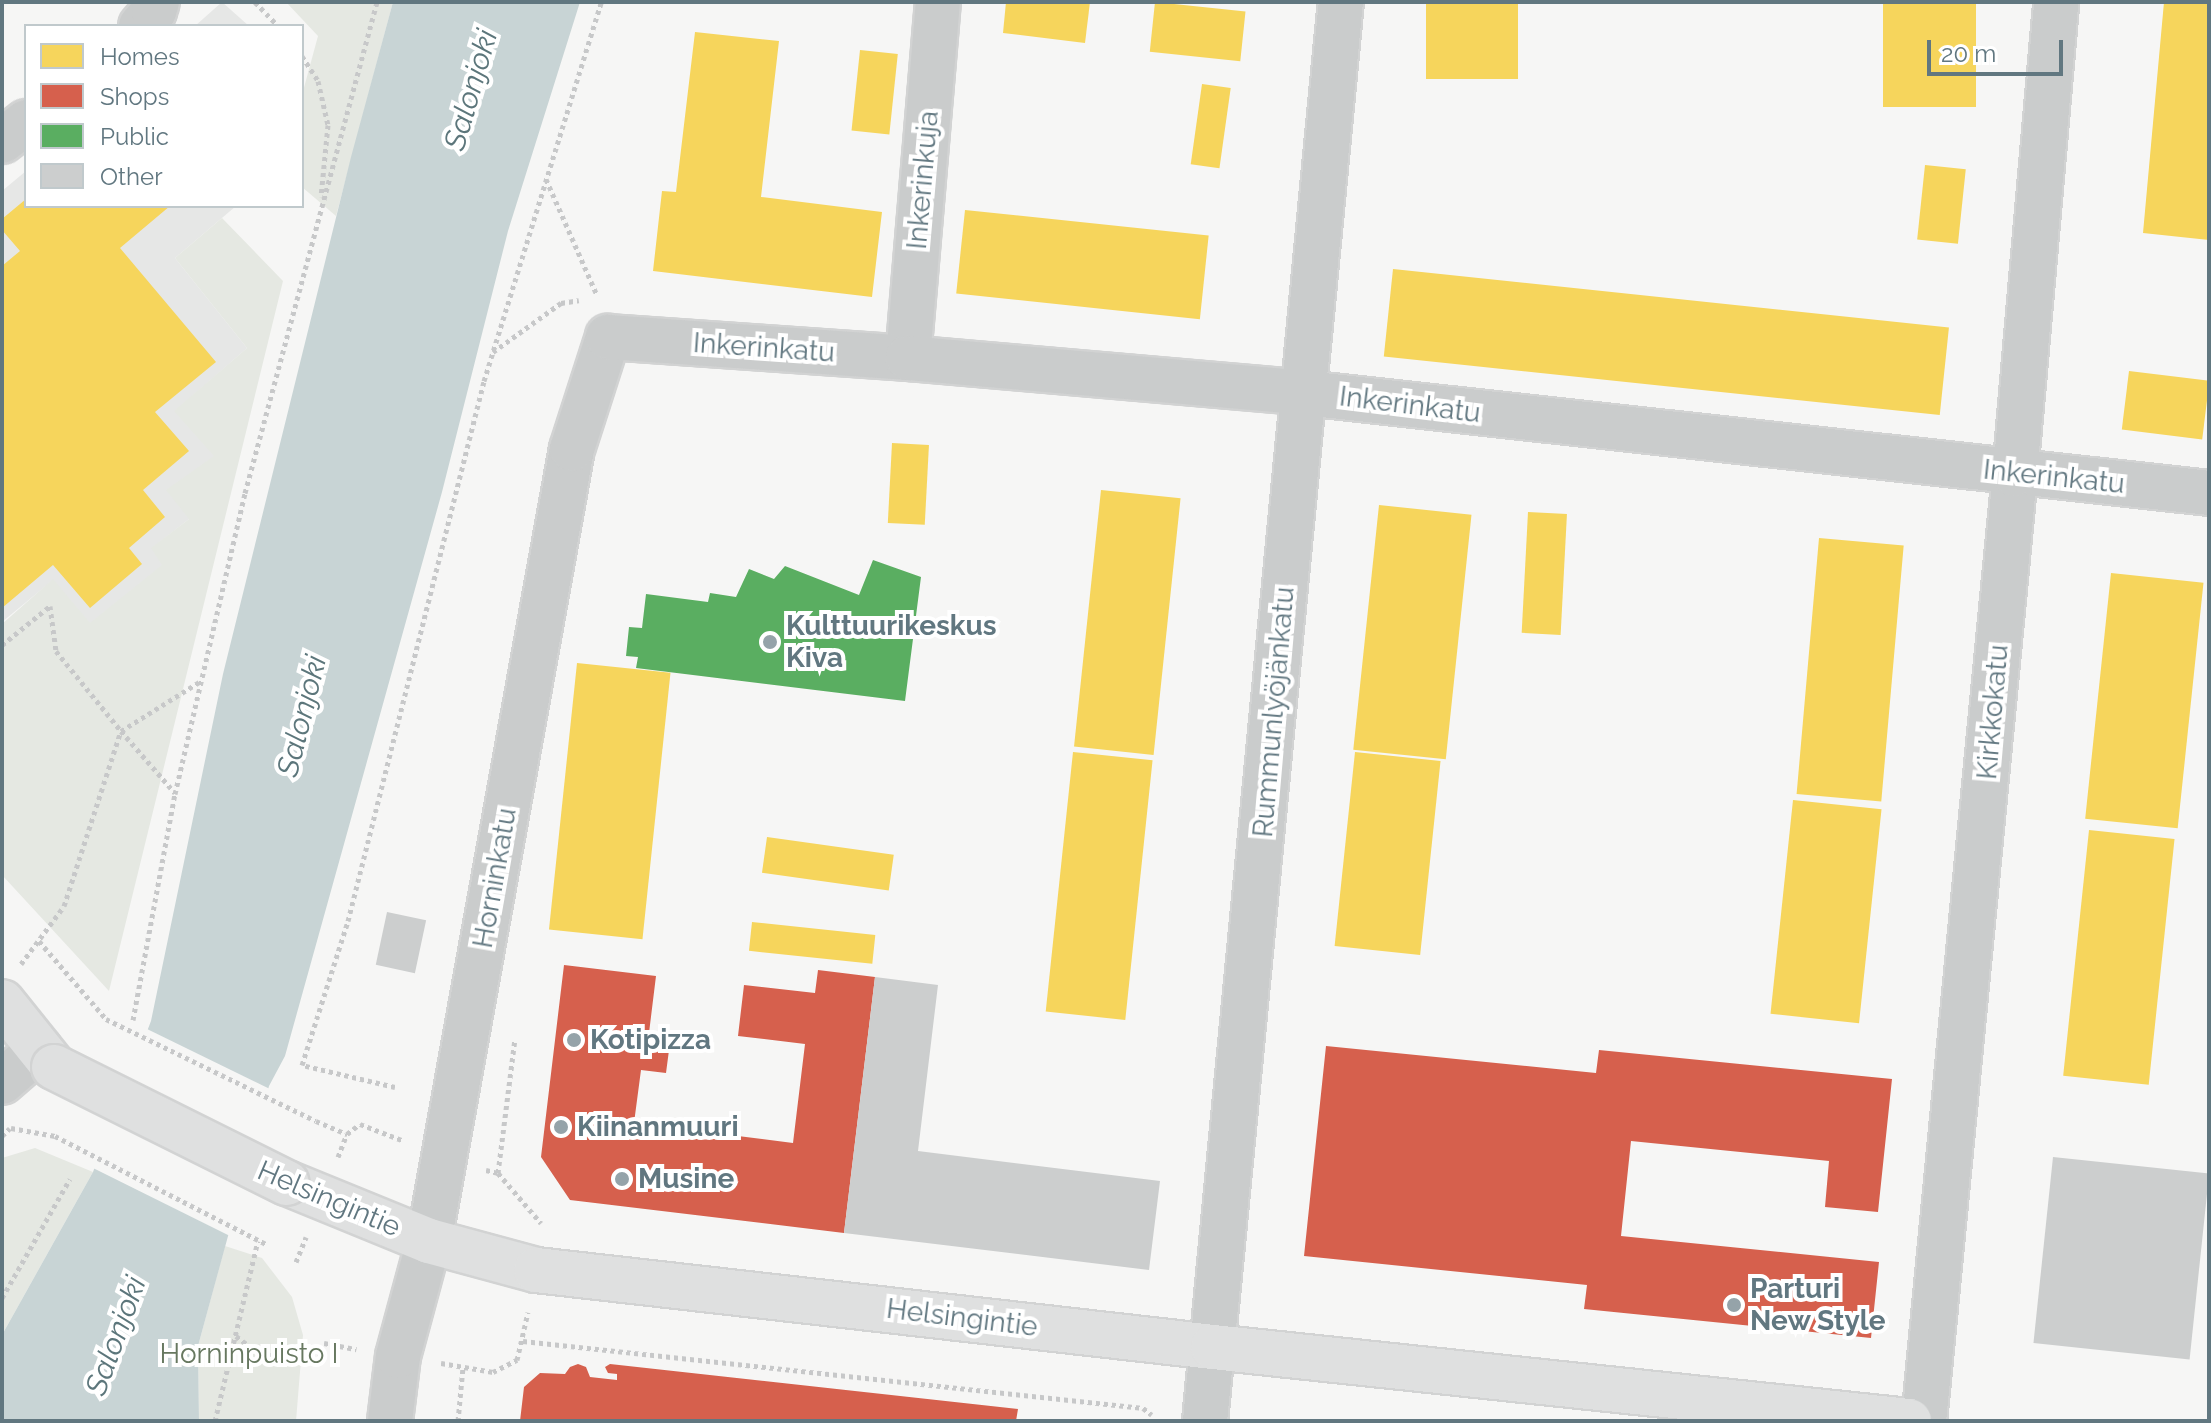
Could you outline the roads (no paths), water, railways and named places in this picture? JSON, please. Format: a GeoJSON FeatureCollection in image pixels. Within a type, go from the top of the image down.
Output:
{"type":"FeatureCollection","features":[{"type":"Feature","properties":{"kind":"main road"},"geometry":{"type":"LineString","coordinates":[[7,989],[47,1058]]}},
{"type":"Feature","properties":{"kind":"main road","name":"Helsingintie"},"geometry":{"type":"LineString","coordinates":[[47,1058],[287,1183],[429,1241],[536,1270],[1213,1347],[1909,1421]]}},
{"type":"Feature","properties":{"kind":"street"},"geometry":{"type":"LineString","coordinates":[[143,24],[157,2]]}},
{"type":"Feature","properties":{"kind":"street","name":"Inkerinkuja"},"geometry":{"type":"LineString","coordinates":[[908,358],[938,2]]}},
{"type":"Feature","properties":{"kind":"street","name":"Rummunlyöjänkatu"},"geometry":{"type":"LineString","coordinates":[[1205,1421],[1341,2]]}},
{"type":"Feature","properties":{"kind":"street","name":"Kirkkokatu"},"geometry":{"type":"LineString","coordinates":[[1924,1421],[2015,474],[2056,2]]}},
{"type":"Feature","properties":{"kind":"street"},"geometry":{"type":"LineString","coordinates":[[2,141],[24,124]]}},
{"type":"Feature","properties":{"kind":"street","name":"Inkerinkatu"},"geometry":{"type":"LineString","coordinates":[[603,317],[908,358],[1305,393],[2015,474],[2209,493]]}},
{"type":"Feature","properties":{"kind":"street","name":"Horninkatu"},"geometry":{"type":"LineString","coordinates":[[390,1421],[398,1356],[429,1241],[572,449],[603,317]]}},
{"type":"Feature","properties":{"kind":"street"},"geometry":{"type":"LineString","coordinates":[[2,1082],[47,1058]]}},
{"type":"Feature","properties":{"kind":"water","name":"Salonjoki"},"geometry":{"type":"Polygon","coordinates":[[[393,2],[580,2],[508,231],[442,492],[285,1056],[269,1086],[198,1346],[199,1421],[2,1421],[2,1335],[93,1172],[151,1021],[223,674],[351,157],[393,2]]]}},
{"type":"Feature","properties":{"kind":"place","name":"Kulttuurikeskus Kiva"},"geometry":{"type":"Point","coordinates":[770,642]}},
{"type":"Feature","properties":{"kind":"place","name":"Kotipizza"},"geometry":{"type":"Point","coordinates":[574,1040]}},
{"type":"Feature","properties":{"kind":"place","name":"Kiinanmuuri"},"geometry":{"type":"Point","coordinates":[561,1127]}},
{"type":"Feature","properties":{"kind":"place","name":"Musine"},"geometry":{"type":"Point","coordinates":[622,1179]}},
{"type":"Feature","properties":{"kind":"place","name":"Parturi New Style"},"geometry":{"type":"Point","coordinates":[1734,1305]}},
{"type":"Feature","properties":{"kind":"park label","name":"Horninpuisto I"},"geometry":{"type":"Point","coordinates":[249,1354]}}]}
